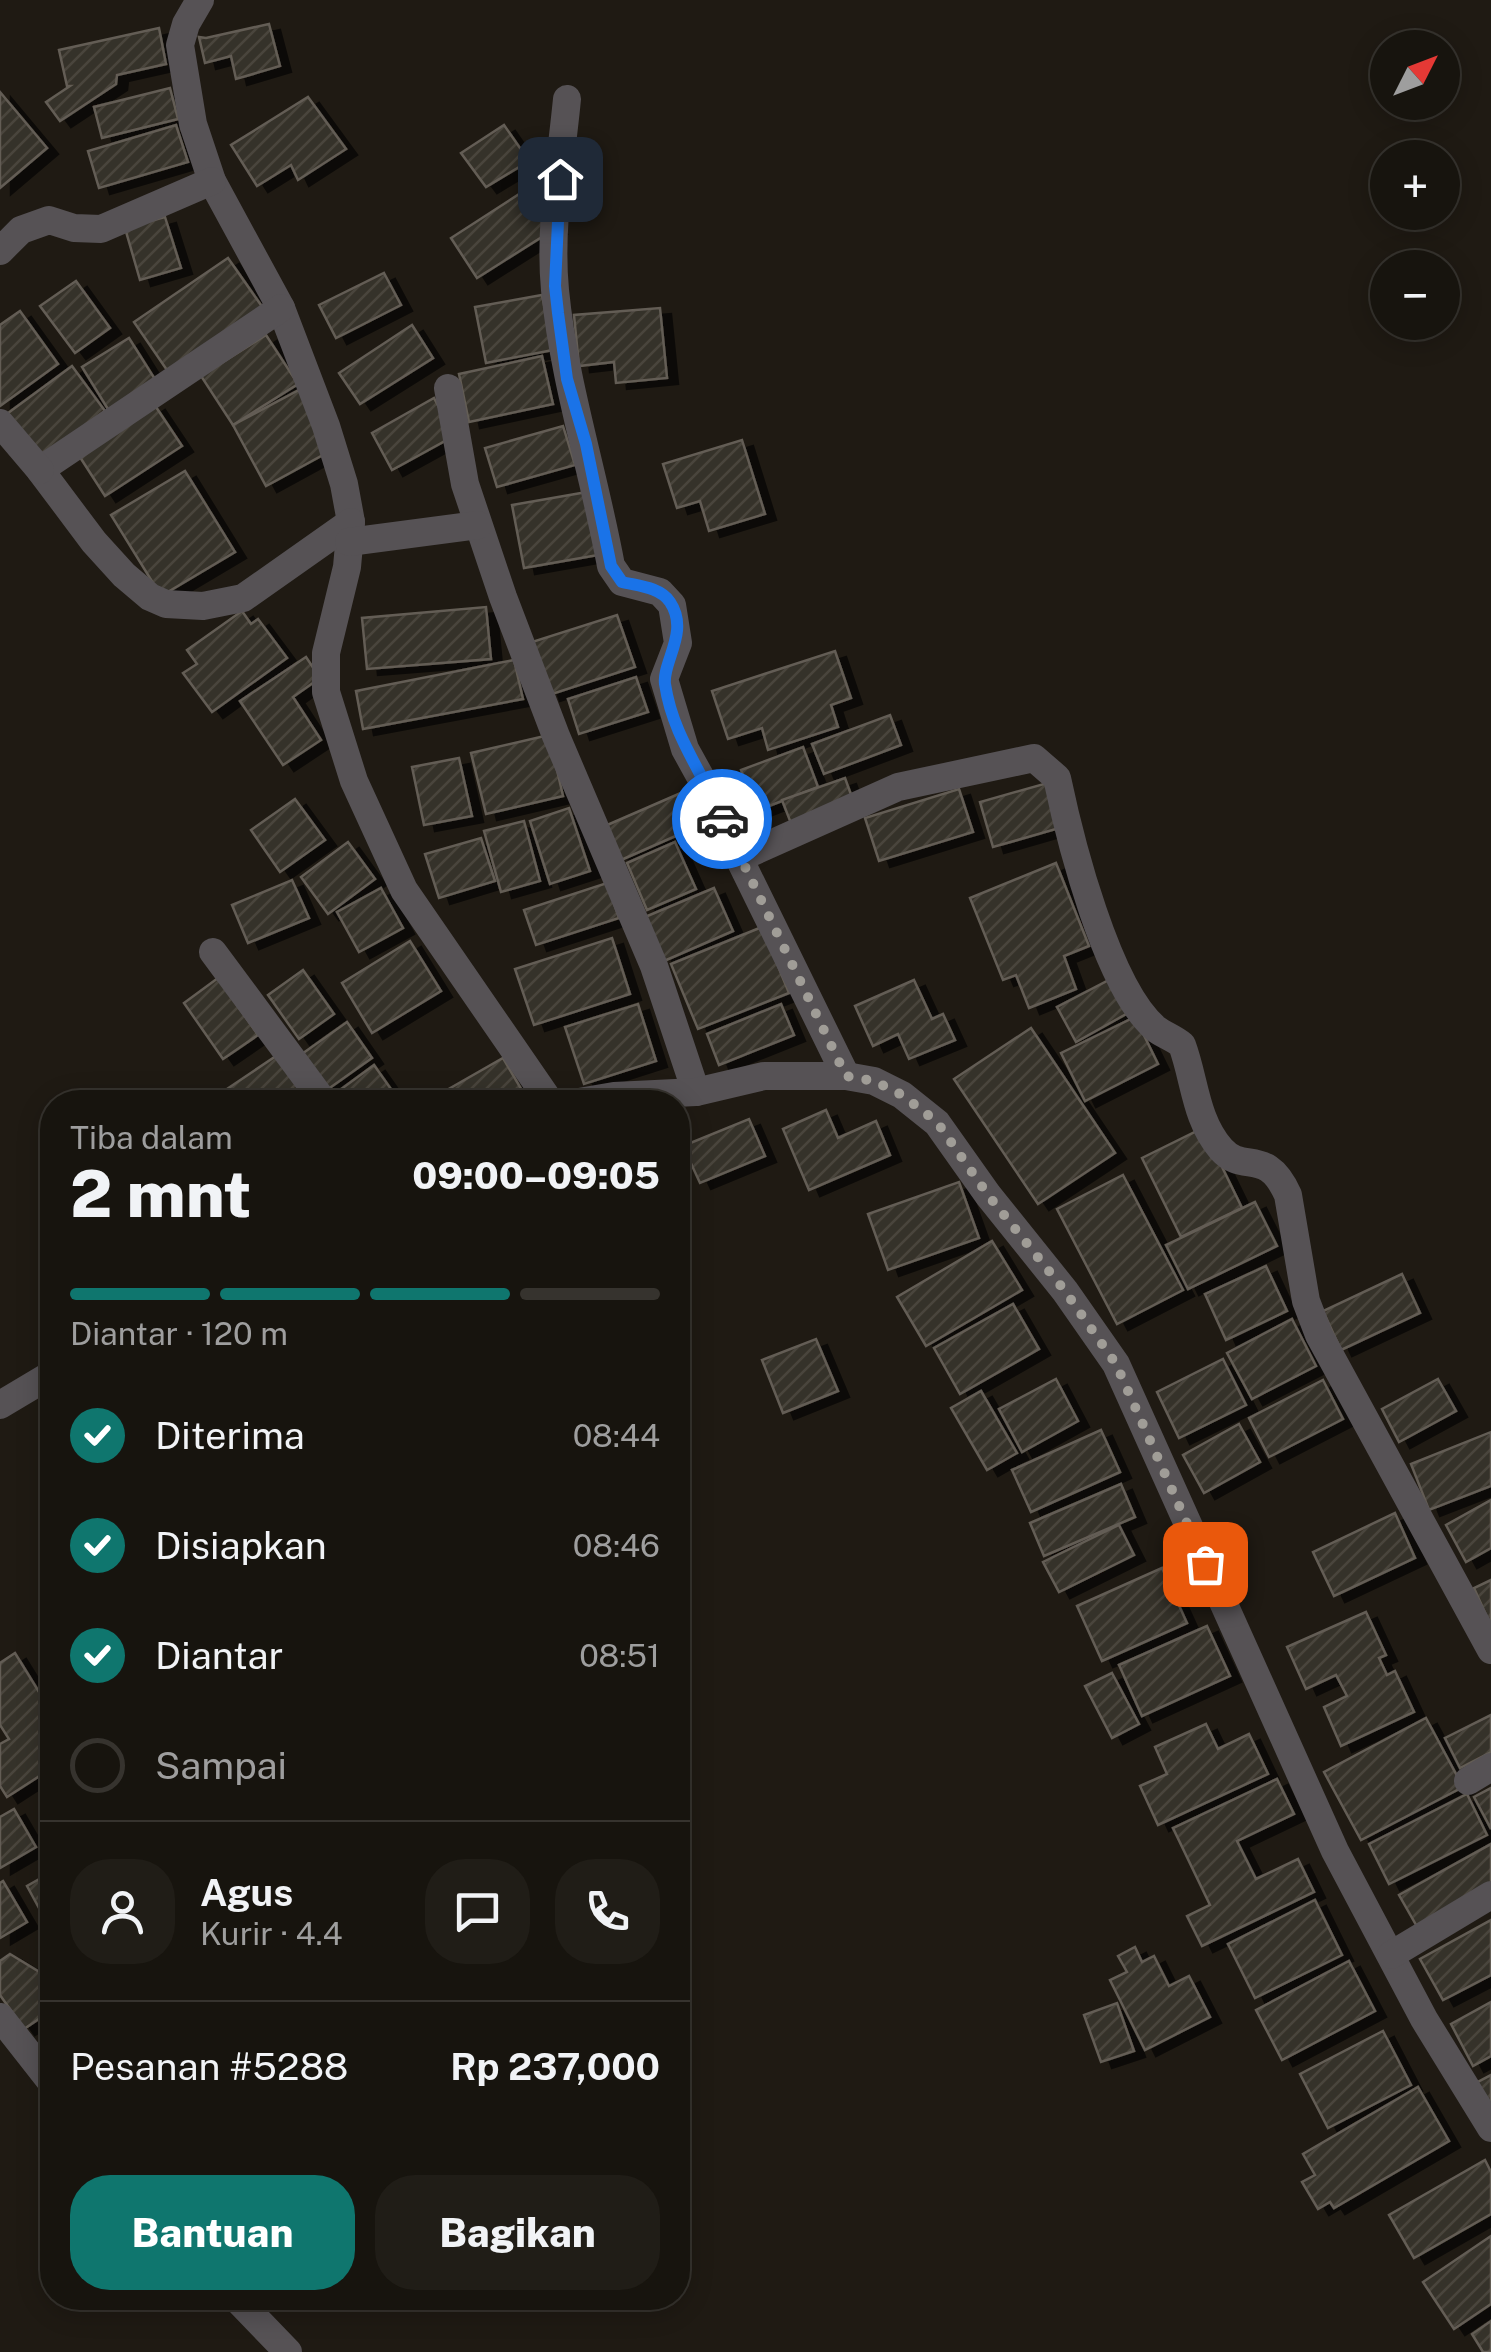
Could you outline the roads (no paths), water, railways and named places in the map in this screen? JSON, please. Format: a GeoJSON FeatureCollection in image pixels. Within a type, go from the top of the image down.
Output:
{"type":"FeatureCollection","features":[{"type":"Feature","properties":{"kind":"street"},"geometry":{"type":"LineString","coordinates":[[200,0],[180,44],[193,124],[212,181],[281,308],[344,484],[350,532],[348,567],[326,653],[326,692],[354,781],[404,890],[542,1090]]}},
{"type":"Feature","properties":{"kind":"street"},"geometry":{"type":"LineString","coordinates":[[567,100],[555,286],[567,379],[586,444],[611,566],[622,582],[660,592],[672,604],[678,643],[664,679],[684,749],[717,807],[738,858],[846,1076]]}},
{"type":"Feature","properties":{"kind":"street"},"geometry":{"type":"LineString","coordinates":[[0,250],[21,230],[49,220],[74,228],[101,228],[212,181]]}},
{"type":"Feature","properties":{"kind":"street"},"geometry":{"type":"LineString","coordinates":[[40,470],[281,308]]}},
{"type":"Feature","properties":{"kind":"street"},"geometry":{"type":"LineString","coordinates":[[448,388],[465,484],[478,526],[556,736],[654,966],[696,1092]]}},
{"type":"Feature","properties":{"kind":"street"},"geometry":{"type":"LineString","coordinates":[[0,422],[124,575],[150,597],[166,604],[203,606],[244,598],[350,532],[478,526]]}},
{"type":"Feature","properties":{"kind":"street"},"geometry":{"type":"LineString","coordinates":[[738,858],[898,787],[1034,758],[1048,767],[1058,778],[1086,894],[1124,982],[1138,1008],[1157,1030],[1182,1046],[1197,1106],[1223,1151],[1235,1159],[1270,1167],[1280,1178],[1288,1194],[1306,1301],[1319,1335],[1491,1650]]}},
{"type":"Feature","properties":{"kind":"street"},"geometry":{"type":"LineString","coordinates":[[213,952],[315,1090]]}},
{"type":"Feature","properties":{"kind":"street"},"geometry":{"type":"LineString","coordinates":[[690,1092],[764,1076],[846,1076],[874,1081],[902,1095],[937,1122],[1116,1364],[1304,1784],[1449,2062],[1491,2128]]}},
{"type":"Feature","properties":{"kind":"street"},"geometry":{"type":"LineString","coordinates":[[0,1405],[40,1381]]}},
{"type":"Feature","properties":{"kind":"street"},"geometry":{"type":"LineString","coordinates":[[1391,1955],[1491,1896]]}},
{"type":"Feature","properties":{"kind":"street"},"geometry":{"type":"LineString","coordinates":[[0,2017],[40,2068]]}},
{"type":"Feature","properties":{"kind":"street"},"geometry":{"type":"LineString","coordinates":[[248,2310],[288,2352]]}}]}
